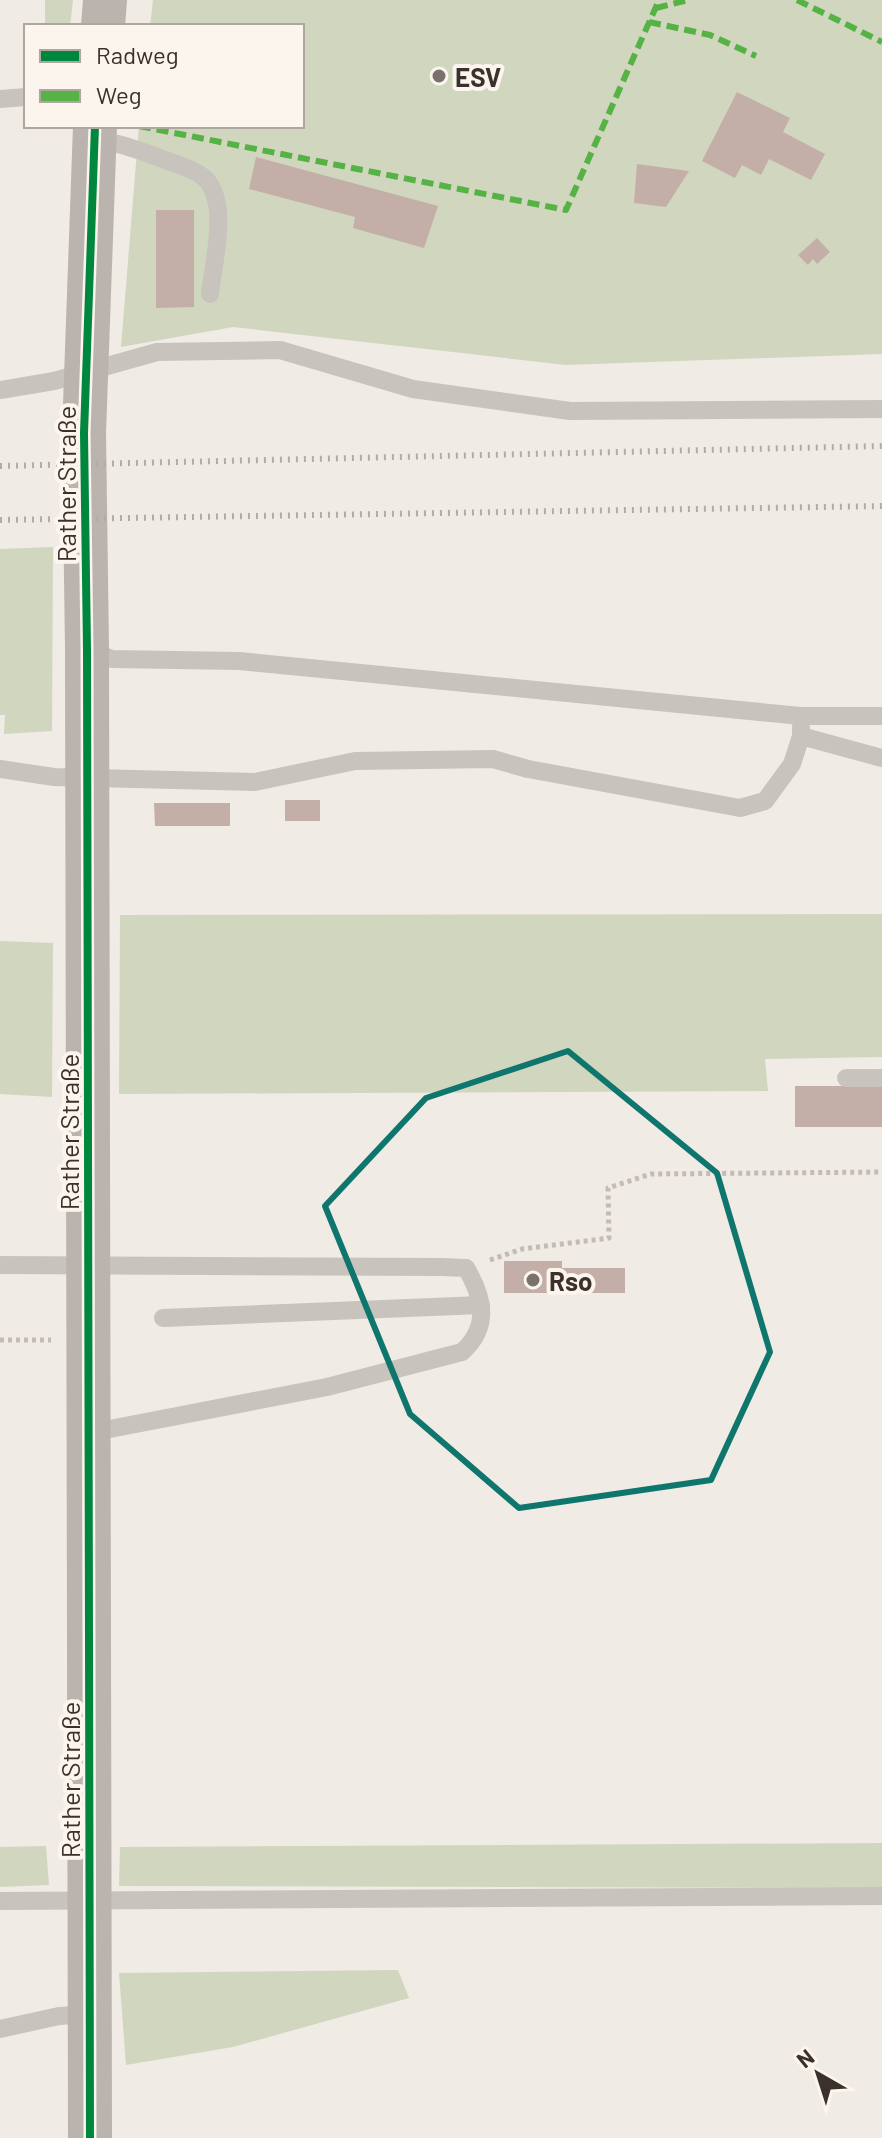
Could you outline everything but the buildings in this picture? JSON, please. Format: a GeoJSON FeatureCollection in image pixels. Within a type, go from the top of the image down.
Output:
{"type":"FeatureCollection","features":[{"type":"Feature","properties":{"kind":"street"},"geometry":{"type":"LineString","coordinates":[[103,24],[105,0]]}},
{"type":"Feature","properties":{"kind":"street","name":"Rather Straße"},"geometry":{"type":"LineString","coordinates":[[90,2138],[84,433],[95,133]]}},
{"type":"Feature","properties":{"kind":"lane"},"geometry":{"type":"LineString","coordinates":[[0,99],[24,97]]}},
{"type":"Feature","properties":{"kind":"lane"},"geometry":{"type":"LineString","coordinates":[[95,133],[188,169],[208,181],[215,198],[217,225],[210,294]]}},
{"type":"Feature","properties":{"kind":"lane"},"geometry":{"type":"LineString","coordinates":[[0,390],[117,366],[157,352],[280,350],[413,389],[570,411],[882,409]]}},
{"type":"Feature","properties":{"kind":"lane"},"geometry":{"type":"LineString","coordinates":[[87,649],[112,659],[239,661],[801,716],[882,716]]}},
{"type":"Feature","properties":{"kind":"lane"},"geometry":{"type":"LineString","coordinates":[[0,769],[54,777],[255,782],[355,761],[493,759],[543,772],[740,808],[765,801],[792,764],[801,736],[801,716]]}},
{"type":"Feature","properties":{"kind":"lane"},"geometry":{"type":"LineString","coordinates":[[801,736],[882,758]]}},
{"type":"Feature","properties":{"kind":"lane"},"geometry":{"type":"LineString","coordinates":[[846,1078],[882,1078]]}},
{"type":"Feature","properties":{"kind":"lane"},"geometry":{"type":"LineString","coordinates":[[0,1265],[54,1262],[466,1268],[481,1293],[482,1320],[475,1340],[462,1352],[327,1387],[89,1433]]}},
{"type":"Feature","properties":{"kind":"lane"},"geometry":{"type":"LineString","coordinates":[[163,1318],[481,1305]]}},
{"type":"Feature","properties":{"kind":"lane"},"geometry":{"type":"LineString","coordinates":[[0,1901],[882,1896]]}},
{"type":"Feature","properties":{"kind":"lane"},"geometry":{"type":"LineString","coordinates":[[0,2029],[59,2016],[91,2014]]}},
{"type":"Feature","properties":{"kind":"path"},"geometry":{"type":"LineString","coordinates":[[466,1268],[522,1249],[609,1238],[608,1188],[651,1174],[882,1172]]}},
{"type":"Feature","properties":{"kind":"path"},"geometry":{"type":"LineString","coordinates":[[0,1340],[48,1340]]}},
{"type":"Feature","properties":{"kind":"highlighted area"},"geometry":{"type":"Polygon","coordinates":[[[568,1051],[717,1173],[770,1352],[711,1480],[519,1508],[410,1414],[325,1206],[426,1098],[568,1051]]]}},
{"type":"Feature","properties":{"kind":"green space"},"geometry":{"type":"Polygon","coordinates":[[[45,0],[73,0],[70,24],[45,24],[45,0]]]}},
{"type":"Feature","properties":{"kind":"green space"},"geometry":{"type":"Polygon","coordinates":[[[153,0],[882,0],[882,354],[566,365],[233,327],[121,347],[139,128],[304,128],[304,24],[150,24],[153,0]]]}},
{"type":"Feature","properties":{"kind":"green space"},"geometry":{"type":"Polygon","coordinates":[[[53,547],[52,731],[4,734],[5,715],[0,715],[0,549],[53,547]]]}},
{"type":"Feature","properties":{"kind":"green space"},"geometry":{"type":"Polygon","coordinates":[[[882,914],[882,1057],[765,1059],[768,1091],[119,1094],[120,915],[882,914]]]}},
{"type":"Feature","properties":{"kind":"green space"},"geometry":{"type":"Polygon","coordinates":[[[0,941],[53,943],[52,1097],[0,1094],[0,941]]]}},
{"type":"Feature","properties":{"kind":"green space"},"geometry":{"type":"Polygon","coordinates":[[[882,1843],[882,1888],[119,1886],[120,1847],[882,1843]]]}},
{"type":"Feature","properties":{"kind":"green space"},"geometry":{"type":"Polygon","coordinates":[[[46,1846],[49,1885],[0,1887],[0,1847],[46,1846]]]}},
{"type":"Feature","properties":{"kind":"green space"},"geometry":{"type":"Polygon","coordinates":[[[398,1970],[409,1998],[233,2047],[126,2065],[119,1973],[398,1970]]]}},
{"type":"Feature","properties":{"kind":"railway"},"geometry":{"type":"LineString","coordinates":[[0,466],[882,446]]}},
{"type":"Feature","properties":{"kind":"railway"},"geometry":{"type":"LineString","coordinates":[[0,520],[882,506]]}},
{"type":"Feature","properties":{"kind":"marked path"},"geometry":{"type":"LineString","coordinates":[[149,128],[566,210],[659,0]]}},
{"type":"Feature","properties":{"kind":"marked path"},"geometry":{"type":"LineString","coordinates":[[656,8],[688,0]]}},
{"type":"Feature","properties":{"kind":"marked path"},"geometry":{"type":"LineString","coordinates":[[797,0],[882,42]]}},
{"type":"Feature","properties":{"kind":"marked path"},"geometry":{"type":"LineString","coordinates":[[649,22],[710,35],[756,56]]}},
{"type":"Feature","properties":{"kind":"cycle path"},"geometry":{"type":"LineString","coordinates":[[90,2138],[84,433],[95,128]]}},
{"type":"Feature","properties":{"kind":"place","name":"ESV"},"geometry":{"type":"Point","coordinates":[439,76]}},
{"type":"Feature","properties":{"kind":"place","name":"Rso"},"geometry":{"type":"Point","coordinates":[533,1280]}}]}
